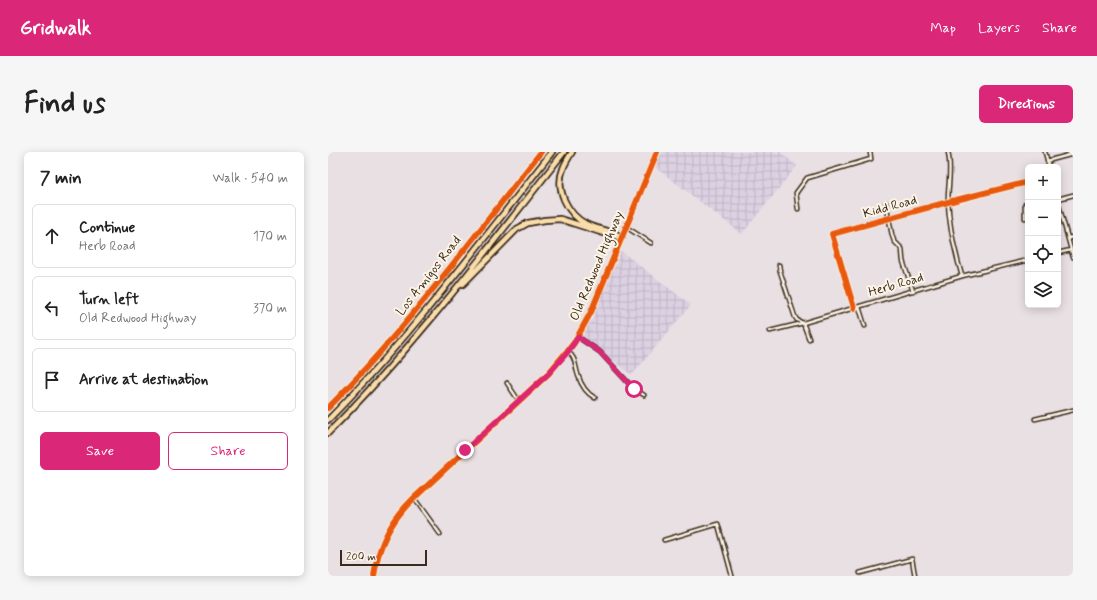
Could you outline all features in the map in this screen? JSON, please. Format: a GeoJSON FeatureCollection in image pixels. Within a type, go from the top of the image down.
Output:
{"type":"FeatureCollection","features":[{"type":"Feature","properties":{"kind":"highway"},"geometry":{"type":"LineString","coordinates":[[328,420],[360,388],[402,339],[552,152]]}},
{"type":"Feature","properties":{"kind":"highway"},"geometry":{"type":"LineString","coordinates":[[328,433],[391,367],[445,302],[564,152]]}},
{"type":"Feature","properties":{"kind":"highway"},"geometry":{"type":"LineString","coordinates":[[572,152],[563,169],[561,182],[563,196],[568,208],[578,218],[587,224],[622,237]]}},
{"type":"Feature","properties":{"kind":"highway"},"geometry":{"type":"LineString","coordinates":[[445,302],[516,229],[528,223],[560,219],[612,236],[622,237]]}},
{"type":"Feature","properties":{"kind":"main road","name":"Los Amigos Road"},"geometry":{"type":"LineString","coordinates":[[328,408],[406,323],[541,152]]}},
{"type":"Feature","properties":{"kind":"main road","name":"Old Redwood Highway"},"geometry":{"type":"LineString","coordinates":[[374,576],[377,557],[394,520],[414,498],[548,374],[568,352],[591,312],[657,152]]}},
{"type":"Feature","properties":{"kind":"street"},"geometry":{"type":"LineString","coordinates":[[798,208],[796,194],[807,178],[871,159],[870,152]]}},
{"type":"Feature","properties":{"kind":"street"},"geometry":{"type":"LineString","coordinates":[[948,152],[950,164],[948,202],[951,234],[962,276]]}},
{"type":"Feature","properties":{"kind":"street"},"geometry":{"type":"LineString","coordinates":[[1045,152],[1048,164]]}},
{"type":"Feature","properties":{"kind":"street"},"geometry":{"type":"LineString","coordinates":[[1047,161],[1073,154]]}},
{"type":"Feature","properties":{"kind":"street","name":"Kidd Road"},"geometry":{"type":"LineString","coordinates":[[854,308],[832,234],[1025,183]]}},
{"type":"Feature","properties":{"kind":"street"},"geometry":{"type":"LineString","coordinates":[[1061,199],[1073,195]]}},
{"type":"Feature","properties":{"kind":"street"},"geometry":{"type":"LineString","coordinates":[[886,203],[894,241],[902,249],[903,261],[913,291]]}},
{"type":"Feature","properties":{"kind":"street"},"geometry":{"type":"LineString","coordinates":[[1061,211],[1073,257]]}},
{"type":"Feature","properties":{"kind":"street"},"geometry":{"type":"LineString","coordinates":[[626,227],[651,243]]}},
{"type":"Feature","properties":{"kind":"street"},"geometry":{"type":"LineString","coordinates":[[1068,238],[1073,237]]}},
{"type":"Feature","properties":{"kind":"street"},"geometry":{"type":"LineString","coordinates":[[1061,252],[1071,250]]}},
{"type":"Feature","properties":{"kind":"street","name":"Herb Road"},"geometry":{"type":"LineString","coordinates":[[770,331],[859,307],[962,276],[1025,261]]}},
{"type":"Feature","properties":{"kind":"street"},"geometry":{"type":"LineString","coordinates":[[779,265],[795,317],[803,323],[809,339]]}},
{"type":"Feature","properties":{"kind":"street"},"geometry":{"type":"LineString","coordinates":[[859,307],[865,326]]}},
{"type":"Feature","properties":{"kind":"street"},"geometry":{"type":"LineString","coordinates":[[578,337],[600,352],[631,385],[644,395]]}},
{"type":"Feature","properties":{"kind":"street"},"geometry":{"type":"LineString","coordinates":[[568,352],[574,359],[577,374],[585,389],[589,395],[595,398]]}},
{"type":"Feature","properties":{"kind":"street"},"geometry":{"type":"LineString","coordinates":[[507,383],[519,401]]}},
{"type":"Feature","properties":{"kind":"street"},"geometry":{"type":"LineString","coordinates":[[1035,419],[1073,410]]}},
{"type":"Feature","properties":{"kind":"street"},"geometry":{"type":"LineString","coordinates":[[414,498],[440,534]]}},
{"type":"Feature","properties":{"kind":"street"},"geometry":{"type":"LineString","coordinates":[[664,540],[718,524],[732,576]]}},
{"type":"Feature","properties":{"kind":"street"},"geometry":{"type":"LineString","coordinates":[[860,573],[912,559],[915,576]]}},
{"type":"Feature","properties":{"kind":"shaded area"},"geometry":{"type":"Polygon","coordinates":[[[662,152],[780,152],[797,166],[742,234],[655,167],[662,152]]]}},
{"type":"Feature","properties":{"kind":"shaded area"},"geometry":{"type":"Polygon","coordinates":[[[621,251],[691,305],[632,375],[581,336],[591,318],[621,251]]]}},
{"type":"Feature","properties":{"kind":"cycle path"},"geometry":{"type":"LineString","coordinates":[[328,408],[357,378],[411,315],[541,152]]}},
{"type":"Feature","properties":{"kind":"cycle path"},"geometry":{"type":"LineString","coordinates":[[374,576],[382,543],[392,524],[406,506],[548,374],[574,343],[591,312],[657,152]]}},
{"type":"Feature","properties":{"kind":"cycle path"},"geometry":{"type":"LineString","coordinates":[[854,308],[832,234],[1025,183]]}},
{"type":"Feature","properties":{"kind":"route"},"geometry":{"type":"LineString","coordinates":[[465,450],[558,364],[578,337],[600,352],[634,389]]}}]}
